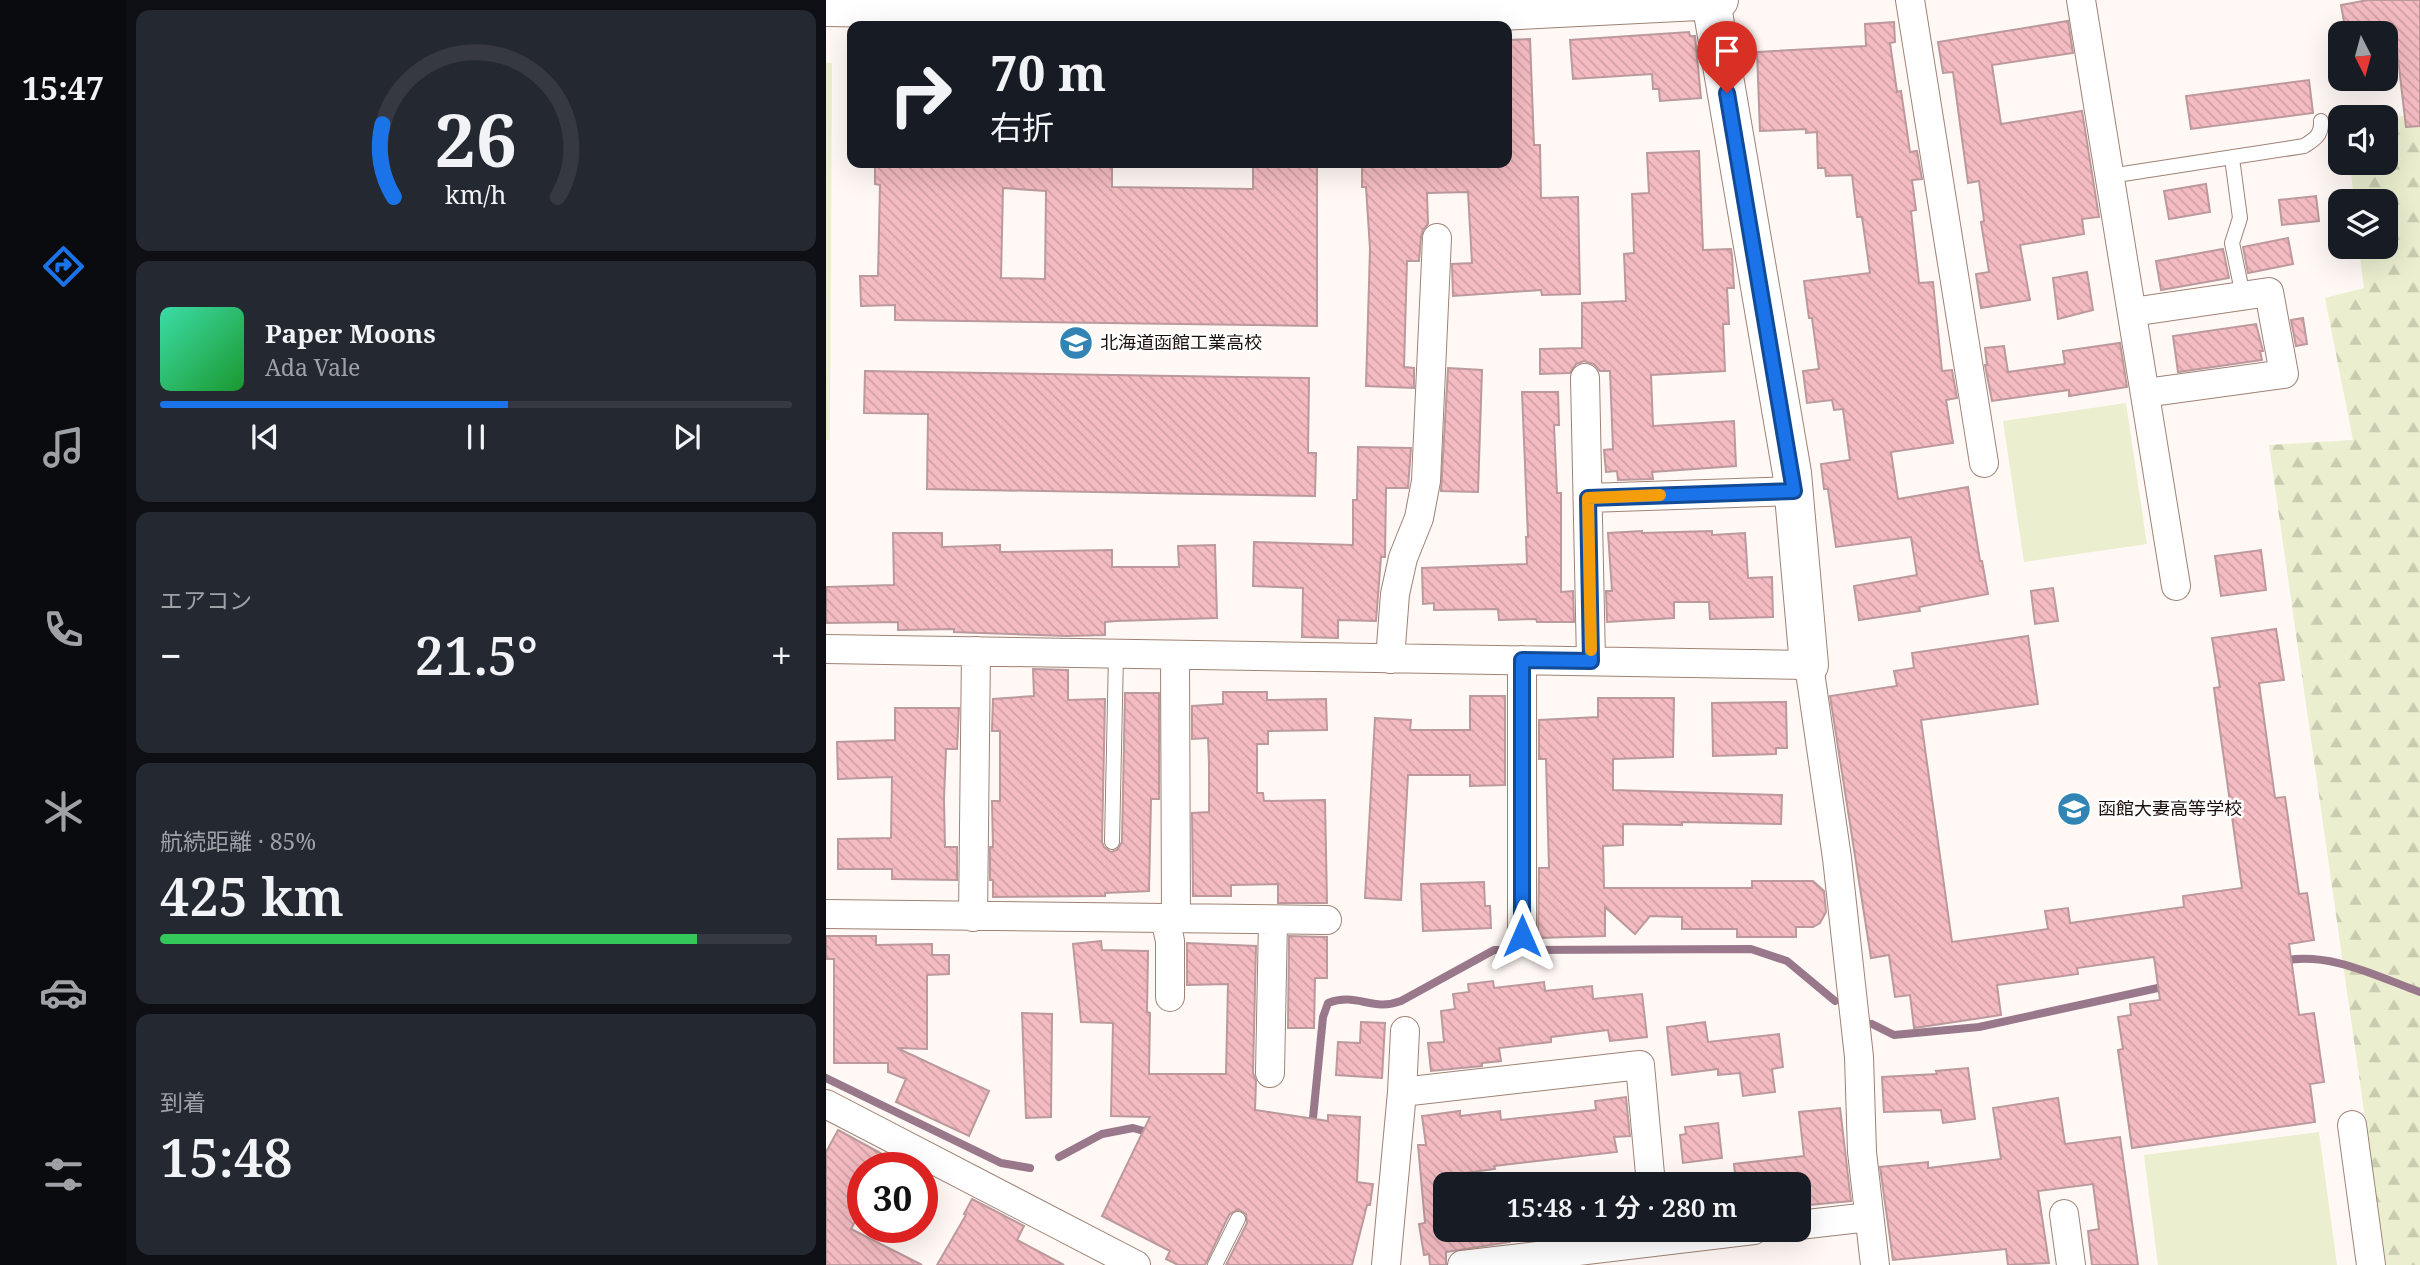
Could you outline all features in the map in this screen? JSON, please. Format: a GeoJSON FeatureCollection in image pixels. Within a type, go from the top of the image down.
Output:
{"type":"FeatureCollection","features":[{"type":"Feature","properties":{"kind":"street"},"geometry":{"type":"LineString","coordinates":[[826,7],[965,4],[1287,8],[1399,16],[1708,0],[1794,491],[1809,665],[1837,858],[1859,1057],[1862,1152],[1875,1265]]}},
{"type":"Feature","properties":{"kind":"street"},"geometry":{"type":"LineString","coordinates":[[1910,0],[1984,463]]}},
{"type":"Feature","properties":{"kind":"street"},"geometry":{"type":"LineString","coordinates":[[2081,0],[2176,586]]}},
{"type":"Feature","properties":{"kind":"street"},"geometry":{"type":"LineString","coordinates":[[1391,659],[1395,594],[1403,558],[1419,518],[1426,481],[1437,238]]}},
{"type":"Feature","properties":{"kind":"street"},"geometry":{"type":"LineString","coordinates":[[2132,313],[2269,292],[2284,374],[2146,393]]}},
{"type":"Feature","properties":{"kind":"street"},"geometry":{"type":"LineString","coordinates":[[1585,378],[1591,661]]}},
{"type":"Feature","properties":{"kind":"street"},"geometry":{"type":"LineString","coordinates":[[1588,498],[1794,491]]}},
{"type":"Feature","properties":{"kind":"street"},"geometry":{"type":"LineString","coordinates":[[826,649],[1809,665]]}},
{"type":"Feature","properties":{"kind":"street"},"geometry":{"type":"LineString","coordinates":[[973,917],[976,651]]}},
{"type":"Feature","properties":{"kind":"street"},"geometry":{"type":"LineString","coordinates":[[1170,997],[1175,655]]}},
{"type":"Feature","properties":{"kind":"street"},"geometry":{"type":"LineString","coordinates":[[1522,660],[1522,936]]}},
{"type":"Feature","properties":{"kind":"street"},"geometry":{"type":"LineString","coordinates":[[826,914],[1327,920]]}},
{"type":"Feature","properties":{"kind":"street"},"geometry":{"type":"LineString","coordinates":[[1270,1073],[1273,920]]}},
{"type":"Feature","properties":{"kind":"street"},"geometry":{"type":"LineString","coordinates":[[1386,1265],[1405,1031]]}},
{"type":"Feature","properties":{"kind":"street"},"geometry":{"type":"LineString","coordinates":[[1402,1092],[1640,1065],[1650,1172]]}},
{"type":"Feature","properties":{"kind":"street"},"geometry":{"type":"LineString","coordinates":[[826,1104],[1136,1265]]}},
{"type":"Feature","properties":{"kind":"street"},"geometry":{"type":"LineString","coordinates":[[2352,1125],[2371,1265]]}},
{"type":"Feature","properties":{"kind":"street"},"geometry":{"type":"LineString","coordinates":[[2064,1214],[2071,1265]]}},
{"type":"Feature","properties":{"kind":"street"},"geometry":{"type":"LineString","coordinates":[[1811,1224],[1869,1217]]}},
{"type":"Feature","properties":{"kind":"street"},"geometry":{"type":"LineString","coordinates":[[1462,1265],[1660,1244]]}},
{"type":"Feature","properties":{"kind":"lane"},"geometry":{"type":"LineString","coordinates":[[2110,176],[2304,146],[2318,137],[2322,129],[2321,121]]}},
{"type":"Feature","properties":{"kind":"lane"},"geometry":{"type":"LineString","coordinates":[[2232,158],[2240,218],[2232,243],[2243,296]]}},
{"type":"Feature","properties":{"kind":"lane"},"geometry":{"type":"LineString","coordinates":[[1112,842],[1116,654]]}},
{"type":"Feature","properties":{"kind":"lane"},"geometry":{"type":"LineString","coordinates":[[1215,1265],[1238,1219]]}},
{"type":"Feature","properties":{"kind":"green space"},"geometry":{"type":"Polygon","coordinates":[[[826,63],[832,63],[830,440],[826,440],[826,63]]]}},
{"type":"Feature","properties":{"kind":"green space"},"geometry":{"type":"Polygon","coordinates":[[[2420,114],[2420,1265],[2386,1265],[2269,445],[2353,440],[2325,298],[2364,288],[2360,259],[2398,259],[2398,189],[2353,189],[2351,175],[2398,175],[2398,117],[2420,114]]]}},
{"type":"Feature","properties":{"kind":"green space"},"geometry":{"type":"Polygon","coordinates":[[[2126,403],[2147,544],[2024,562],[2003,421],[2126,403]]]}},
{"type":"Feature","properties":{"kind":"green space"},"geometry":{"type":"Polygon","coordinates":[[[2319,1132],[2337,1265],[2158,1265],[2144,1155],[2319,1132]]]}},
{"type":"Feature","properties":{"kind":"building"},"geometry":{"type":"Polygon","coordinates":[[[2368,0],[2420,0],[2420,126],[2406,127],[2398,59],[2398,21],[2344,21],[2341,5],[2368,0]]]}},
{"type":"Feature","properties":{"kind":"building"},"geometry":{"type":"Polygon","coordinates":[[[2068,21],[2073,53],[1992,65],[2001,124],[2082,111],[2099,217],[2082,219],[2084,234],[2020,245],[2030,300],[1981,308],[1976,274],[1989,272],[1981,222],[1984,221],[1979,181],[1968,183],[1953,72],[1943,73],[1938,42],[2068,21]]]}},
{"type":"Feature","properties":{"kind":"building"},"geometry":{"type":"Polygon","coordinates":[[[1894,22],[1895,42],[1890,43],[1897,92],[1901,91],[1910,152],[1917,151],[1922,179],[1912,180],[1916,210],[1911,211],[1919,283],[1933,282],[1942,371],[1952,370],[1957,398],[1946,400],[1953,443],[1891,452],[1898,499],[1968,487],[1988,594],[1919,607],[1920,611],[1859,620],[1854,586],[1917,575],[1911,537],[1836,547],[1828,489],[1824,489],[1821,464],[1850,460],[1843,409],[1834,410],[1832,400],[1807,403],[1803,371],[1819,369],[1804,281],[1870,273],[1862,217],[1857,217],[1852,175],[1826,176],[1825,168],[1818,168],[1817,132],[1806,133],[1806,129],[1760,131],[1757,52],[1866,46],[1865,24],[1894,22]]]}},
{"type":"Feature","properties":{"kind":"building"},"geometry":{"type":"Polygon","coordinates":[[[1689,32],[1690,36],[1695,36],[1701,98],[1660,101],[1659,89],[1653,89],[1652,74],[1573,79],[1570,40],[1689,32]]]}},
{"type":"Feature","properties":{"kind":"building"},"geometry":{"type":"Polygon","coordinates":[[[1530,39],[1534,145],[1540,145],[1541,198],[1578,197],[1580,294],[1542,295],[1541,290],[1453,296],[1452,264],[1472,263],[1468,192],[1427,193],[1428,224],[1421,237],[1419,261],[1407,261],[1404,367],[1414,368],[1414,388],[1366,386],[1370,249],[1366,187],[1362,187],[1362,168],[1512,168],[1512,40],[1530,39]]]}},
{"type":"Feature","properties":{"kind":"building"},"geometry":{"type":"Polygon","coordinates":[[[2309,80],[2313,113],[2191,129],[2186,96],[2309,80]]]}},
{"type":"Feature","properties":{"kind":"building"},"geometry":{"type":"Polygon","coordinates":[[[1699,151],[1703,250],[1731,249],[1732,255],[1734,288],[1727,288],[1729,324],[1723,324],[1725,371],[1651,375],[1653,426],[1734,421],[1736,466],[1652,472],[1653,479],[1618,480],[1617,471],[1606,472],[1604,450],[1613,449],[1610,371],[1600,371],[1594,364],[1584,361],[1576,364],[1570,373],[1540,374],[1540,349],[1582,348],[1582,303],[1626,301],[1624,254],[1634,253],[1632,194],[1649,193],[1647,153],[1699,151]]]}},
{"type":"Feature","properties":{"kind":"building"},"geometry":{"type":"Polygon","coordinates":[[[875,168],[1112,168],[1112,187],[1253,189],[1253,168],[1317,168],[1317,326],[895,320],[895,305],[861,306],[860,276],[878,276],[880,185],[875,184],[875,168]],[[1003,188],[1001,278],[1045,279],[1046,191],[1003,188]]]}},
{"type":"Feature","properties":{"kind":"building"},"geometry":{"type":"Polygon","coordinates":[[[2206,184],[2210,212],[2169,219],[2164,191],[2206,184]]]}},
{"type":"Feature","properties":{"kind":"building"},"geometry":{"type":"Polygon","coordinates":[[[2316,196],[2319,221],[2282,225],[2279,200],[2316,196]]]}},
{"type":"Feature","properties":{"kind":"building"},"geometry":{"type":"Polygon","coordinates":[[[2288,238],[2293,264],[2248,273],[2243,247],[2288,238]]]}},
{"type":"Feature","properties":{"kind":"building"},"geometry":{"type":"Polygon","coordinates":[[[2223,249],[2229,278],[2161,290],[2156,261],[2223,249]]]}},
{"type":"Feature","properties":{"kind":"building"},"geometry":{"type":"Polygon","coordinates":[[[2087,272],[2093,310],[2058,319],[2053,278],[2087,272]]]}},
{"type":"Feature","properties":{"kind":"building"},"geometry":{"type":"Polygon","coordinates":[[[2303,318],[2307,344],[2296,346],[2291,320],[2303,318]]]}},
{"type":"Feature","properties":{"kind":"building"},"geometry":{"type":"Polygon","coordinates":[[[2256,324],[2263,351],[2260,351],[2262,360],[2178,372],[2173,336],[2256,324]]]}},
{"type":"Feature","properties":{"kind":"building"},"geometry":{"type":"Polygon","coordinates":[[[2120,343],[2127,387],[2069,396],[2069,390],[1992,401],[1985,365],[1985,348],[2004,346],[2008,372],[2065,364],[2063,351],[2120,343]]]}},
{"type":"Feature","properties":{"kind":"building"},"geometry":{"type":"Polygon","coordinates":[[[1448,368],[1482,370],[1478,492],[1441,491],[1448,368]]]}},
{"type":"Feature","properties":{"kind":"building"},"geometry":{"type":"Polygon","coordinates":[[[865,371],[1309,378],[1308,453],[1316,453],[1315,496],[927,489],[928,414],[864,413],[865,371]]]}},
{"type":"Feature","properties":{"kind":"building"},"geometry":{"type":"Polygon","coordinates":[[[1522,392],[1558,392],[1559,425],[1554,425],[1557,493],[1561,493],[1561,592],[1573,591],[1574,622],[1499,620],[1498,609],[1434,610],[1434,603],[1423,604],[1422,568],[1527,564],[1522,392]]]}},
{"type":"Feature","properties":{"kind":"building"},"geometry":{"type":"Polygon","coordinates":[[[1358,447],[1411,448],[1408,488],[1386,488],[1385,557],[1381,557],[1376,621],[1338,620],[1338,638],[1302,637],[1303,588],[1253,586],[1254,542],[1353,545],[1353,500],[1357,500],[1358,447]]]}},
{"type":"Feature","properties":{"kind":"building"},"geometry":{"type":"Polygon","coordinates":[[[1712,531],[1712,535],[1745,533],[1748,578],[1772,577],[1773,617],[1710,619],[1709,602],[1674,602],[1674,618],[1607,622],[1606,591],[1612,591],[1608,533],[1712,531]]]}},
{"type":"Feature","properties":{"kind":"building"},"geometry":{"type":"Polygon","coordinates":[[[893,533],[942,533],[942,547],[1000,545],[1000,552],[1112,550],[1112,567],[1179,567],[1178,546],[1215,545],[1217,618],[1105,622],[1105,635],[1067,636],[954,632],[954,629],[898,630],[898,622],[826,623],[826,587],[894,585],[893,533]]]}},
{"type":"Feature","properties":{"kind":"building"},"geometry":{"type":"Polygon","coordinates":[[[2261,550],[2266,590],[2221,596],[2215,556],[2261,550]]]}},
{"type":"Feature","properties":{"kind":"building"},"geometry":{"type":"Polygon","coordinates":[[[2053,588],[2058,621],[2035,624],[2031,591],[2053,588]]]}},
{"type":"Feature","properties":{"kind":"building"},"geometry":{"type":"Polygon","coordinates":[[[2276,629],[2284,680],[2259,683],[2275,798],[2285,797],[2299,894],[2307,893],[2314,940],[2289,944],[2299,1015],[2314,1013],[2324,1082],[2310,1084],[2315,1122],[2132,1148],[2118,1050],[2123,1049],[2118,1017],[2131,1015],[2130,1004],[2160,1000],[2154,957],[2077,968],[2078,974],[1997,985],[2001,1015],[1914,1028],[1910,995],[1895,997],[1889,955],[1871,958],[1830,696],[1897,686],[1894,671],[1914,668],[1912,653],[2028,636],[2038,704],[1921,720],[1952,942],[2048,929],[2045,911],[2068,908],[2070,923],[2184,907],[2183,896],[2242,888],[2214,688],[2220,687],[2212,638],[2276,629]]]}},
{"type":"Feature","properties":{"kind":"building"},"geometry":{"type":"Polygon","coordinates":[[[1033,669],[1068,670],[1068,700],[1105,699],[1102,842],[1111,852],[1117,850],[1122,842],[1125,693],[1159,693],[1159,799],[1151,799],[1149,891],[1105,893],[1105,896],[993,897],[990,847],[993,847],[992,801],[1000,801],[1000,731],[992,731],[993,699],[1034,696],[1033,669]]]}},
{"type":"Feature","properties":{"kind":"building"},"geometry":{"type":"Polygon","coordinates":[[[1223,692],[1267,692],[1267,700],[1326,699],[1327,730],[1268,731],[1268,744],[1257,744],[1257,793],[1263,793],[1264,801],[1325,800],[1327,903],[1278,903],[1278,884],[1231,885],[1231,896],[1193,896],[1192,813],[1209,812],[1209,763],[1208,738],[1192,739],[1192,706],[1223,704],[1223,692]]]}},
{"type":"Feature","properties":{"kind":"building"},"geometry":{"type":"Polygon","coordinates":[[[1470,696],[1505,696],[1505,785],[1470,786],[1470,775],[1408,775],[1401,900],[1365,898],[1375,718],[1411,720],[1410,730],[1470,730],[1470,696]]]}},
{"type":"Feature","properties":{"kind":"building"},"geometry":{"type":"Polygon","coordinates":[[[1598,698],[1674,698],[1673,757],[1613,759],[1613,790],[1782,795],[1781,824],[1623,824],[1623,845],[1603,846],[1604,888],[1752,888],[1752,881],[1813,881],[1824,891],[1826,912],[1820,923],[1813,927],[1796,927],[1796,937],[1737,937],[1737,929],[1682,929],[1682,917],[1650,916],[1635,934],[1605,907],[1605,936],[1538,938],[1539,868],[1549,868],[1546,759],[1539,759],[1539,720],[1598,717],[1598,698]]]}},
{"type":"Feature","properties":{"kind":"building"},"geometry":{"type":"Polygon","coordinates":[[[1786,702],[1787,748],[1776,748],[1776,754],[1713,756],[1712,703],[1786,702]]]}},
{"type":"Feature","properties":{"kind":"building"},"geometry":{"type":"Polygon","coordinates":[[[895,708],[959,708],[957,749],[946,749],[944,799],[945,847],[957,847],[957,880],[892,879],[892,869],[838,869],[838,839],[891,838],[892,777],[838,779],[837,742],[895,740],[895,708]]]}},
{"type":"Feature","properties":{"kind":"building"},"geometry":{"type":"Polygon","coordinates":[[[1484,882],[1485,906],[1490,906],[1491,928],[1423,931],[1421,884],[1484,882]]]}},
{"type":"Feature","properties":{"kind":"building"},"geometry":{"type":"Polygon","coordinates":[[[826,936],[876,936],[876,945],[932,944],[932,955],[949,955],[949,974],[927,975],[927,1049],[897,1048],[989,1091],[969,1136],[896,1102],[906,1079],[888,1072],[888,1063],[834,1063],[834,959],[826,959],[826,936]]]}},
{"type":"Feature","properties":{"kind":"building"},"geometry":{"type":"Polygon","coordinates":[[[1289,936],[1327,937],[1327,978],[1315,978],[1314,1028],[1288,1028],[1289,936]]]}},
{"type":"Feature","properties":{"kind":"building"},"geometry":{"type":"Polygon","coordinates":[[[1101,941],[1102,950],[1148,951],[1149,1074],[1226,1074],[1228,984],[1187,985],[1187,943],[1256,946],[1253,1073],[1256,1081],[1255,1110],[1328,1121],[1328,1115],[1360,1117],[1357,1182],[1373,1184],[1370,1205],[1367,1205],[1352,1265],[1226,1265],[1247,1223],[1246,1214],[1238,1209],[1229,1215],[1205,1265],[1178,1265],[1166,1259],[1170,1251],[1102,1216],[1150,1117],[1111,1116],[1113,1023],[1081,1022],[1073,944],[1101,941]]]}},
{"type":"Feature","properties":{"kind":"building"},"geometry":{"type":"Polygon","coordinates":[[[1493,981],[1494,988],[1544,982],[1545,991],[1592,986],[1593,999],[1642,994],[1647,1037],[1610,1041],[1608,1030],[1551,1037],[1551,1042],[1499,1048],[1501,1061],[1482,1063],[1482,1066],[1431,1071],[1428,1043],[1444,1042],[1441,1011],[1455,1009],[1453,994],[1469,992],[1468,984],[1493,981]]]}},
{"type":"Feature","properties":{"kind":"building"},"geometry":{"type":"Polygon","coordinates":[[[1022,1013],[1052,1014],[1051,1117],[1026,1118],[1022,1013]]]}},
{"type":"Feature","properties":{"kind":"building"},"geometry":{"type":"Polygon","coordinates":[[[1361,1022],[1385,1023],[1382,1078],[1336,1075],[1338,1042],[1360,1043],[1361,1022]]]}},
{"type":"Feature","properties":{"kind":"building"},"geometry":{"type":"Polygon","coordinates":[[[1705,1022],[1708,1042],[1779,1034],[1783,1067],[1772,1069],[1775,1092],[1743,1096],[1740,1073],[1718,1075],[1718,1069],[1672,1075],[1667,1027],[1705,1022]]]}},
{"type":"Feature","properties":{"kind":"building"},"geometry":{"type":"Polygon","coordinates":[[[1968,1068],[1975,1119],[1943,1123],[1941,1110],[1884,1112],[1882,1077],[1937,1074],[1936,1071],[1968,1068]]]}},
{"type":"Feature","properties":{"kind":"building"},"geometry":{"type":"Polygon","coordinates":[[[1626,1097],[1630,1136],[1614,1137],[1617,1152],[1494,1166],[1495,1169],[1472,1172],[1433,1172],[1433,1242],[1510,1242],[1446,1252],[1446,1265],[1430,1265],[1429,1254],[1424,1255],[1419,1224],[1425,1223],[1418,1145],[1426,1145],[1422,1116],[1460,1111],[1460,1116],[1500,1111],[1501,1120],[1596,1110],[1595,1101],[1626,1097]]]}},
{"type":"Feature","properties":{"kind":"building"},"geometry":{"type":"Polygon","coordinates":[[[2058,1098],[2065,1144],[2120,1137],[2138,1265],[2092,1265],[2088,1231],[2099,1229],[2093,1184],[2038,1191],[2049,1263],[2008,1265],[2006,1249],[1893,1260],[1880,1167],[1928,1162],[1928,1168],[2001,1159],[1993,1108],[2058,1098]]]}},
{"type":"Feature","properties":{"kind":"building"},"geometry":{"type":"Polygon","coordinates":[[[1840,1108],[1851,1201],[1811,1205],[1811,1172],[1735,1172],[1734,1164],[1804,1156],[1799,1112],[1840,1108]]]}},
{"type":"Feature","properties":{"kind":"building"},"geometry":{"type":"Polygon","coordinates":[[[1718,1123],[1722,1158],[1683,1163],[1680,1135],[1686,1134],[1685,1127],[1718,1123]]]}},
{"type":"Feature","properties":{"kind":"building"},"geometry":{"type":"Polygon","coordinates":[[[838,1130],[878,1152],[847,1152],[847,1243],[879,1243],[922,1265],[826,1265],[826,1152],[838,1130]]]}},
{"type":"Feature","properties":{"kind":"building"},"geometry":{"type":"Polygon","coordinates":[[[972,1199],[1024,1226],[1017,1240],[1064,1265],[937,1265],[966,1215],[964,1214],[972,1199]]]}},
{"type":"Feature","properties":{"kind":"waterway"},"geometry":{"type":"LineString","coordinates":[[1312,1128],[1323,1017],[1328,1003],[1338,1000],[1381,1004],[1401,1001],[1494,950],[1751,949],[1787,961],[1835,1001]]}},
{"type":"Feature","properties":{"kind":"waterway"},"geometry":{"type":"LineString","coordinates":[[2282,961],[2317,959],[2335,962],[2420,992]]}},
{"type":"Feature","properties":{"kind":"waterway"},"geometry":{"type":"LineString","coordinates":[[1872,1024],[1894,1035],[1979,1027],[2167,986]]}},
{"type":"Feature","properties":{"kind":"waterway"},"geometry":{"type":"LineString","coordinates":[[826,1078],[1001,1163],[1030,1168]]}},
{"type":"Feature","properties":{"kind":"waterway"},"geometry":{"type":"LineString","coordinates":[[1059,1157],[1102,1134],[1133,1128],[1151,1133]]}},
{"type":"Feature","properties":{"kind":"slow traffic"},"geometry":{"type":"LineString","coordinates":[[1591,650],[1588,498],[1660,495]]}},
{"type":"Feature","properties":{"kind":"place","name":"北海道函館工業高校"},"geometry":{"type":"Point","coordinates":[1076,343]}},
{"type":"Feature","properties":{"kind":"place","name":"函館大妻高等学校"},"geometry":{"type":"Point","coordinates":[2074,809]}},
{"type":"Feature","properties":{"kind":"route"},"geometry":{"type":"LineString","coordinates":[[1522,936],[1522,660],[1591,661],[1588,498],[1794,491],[1727,93]]}}]}
